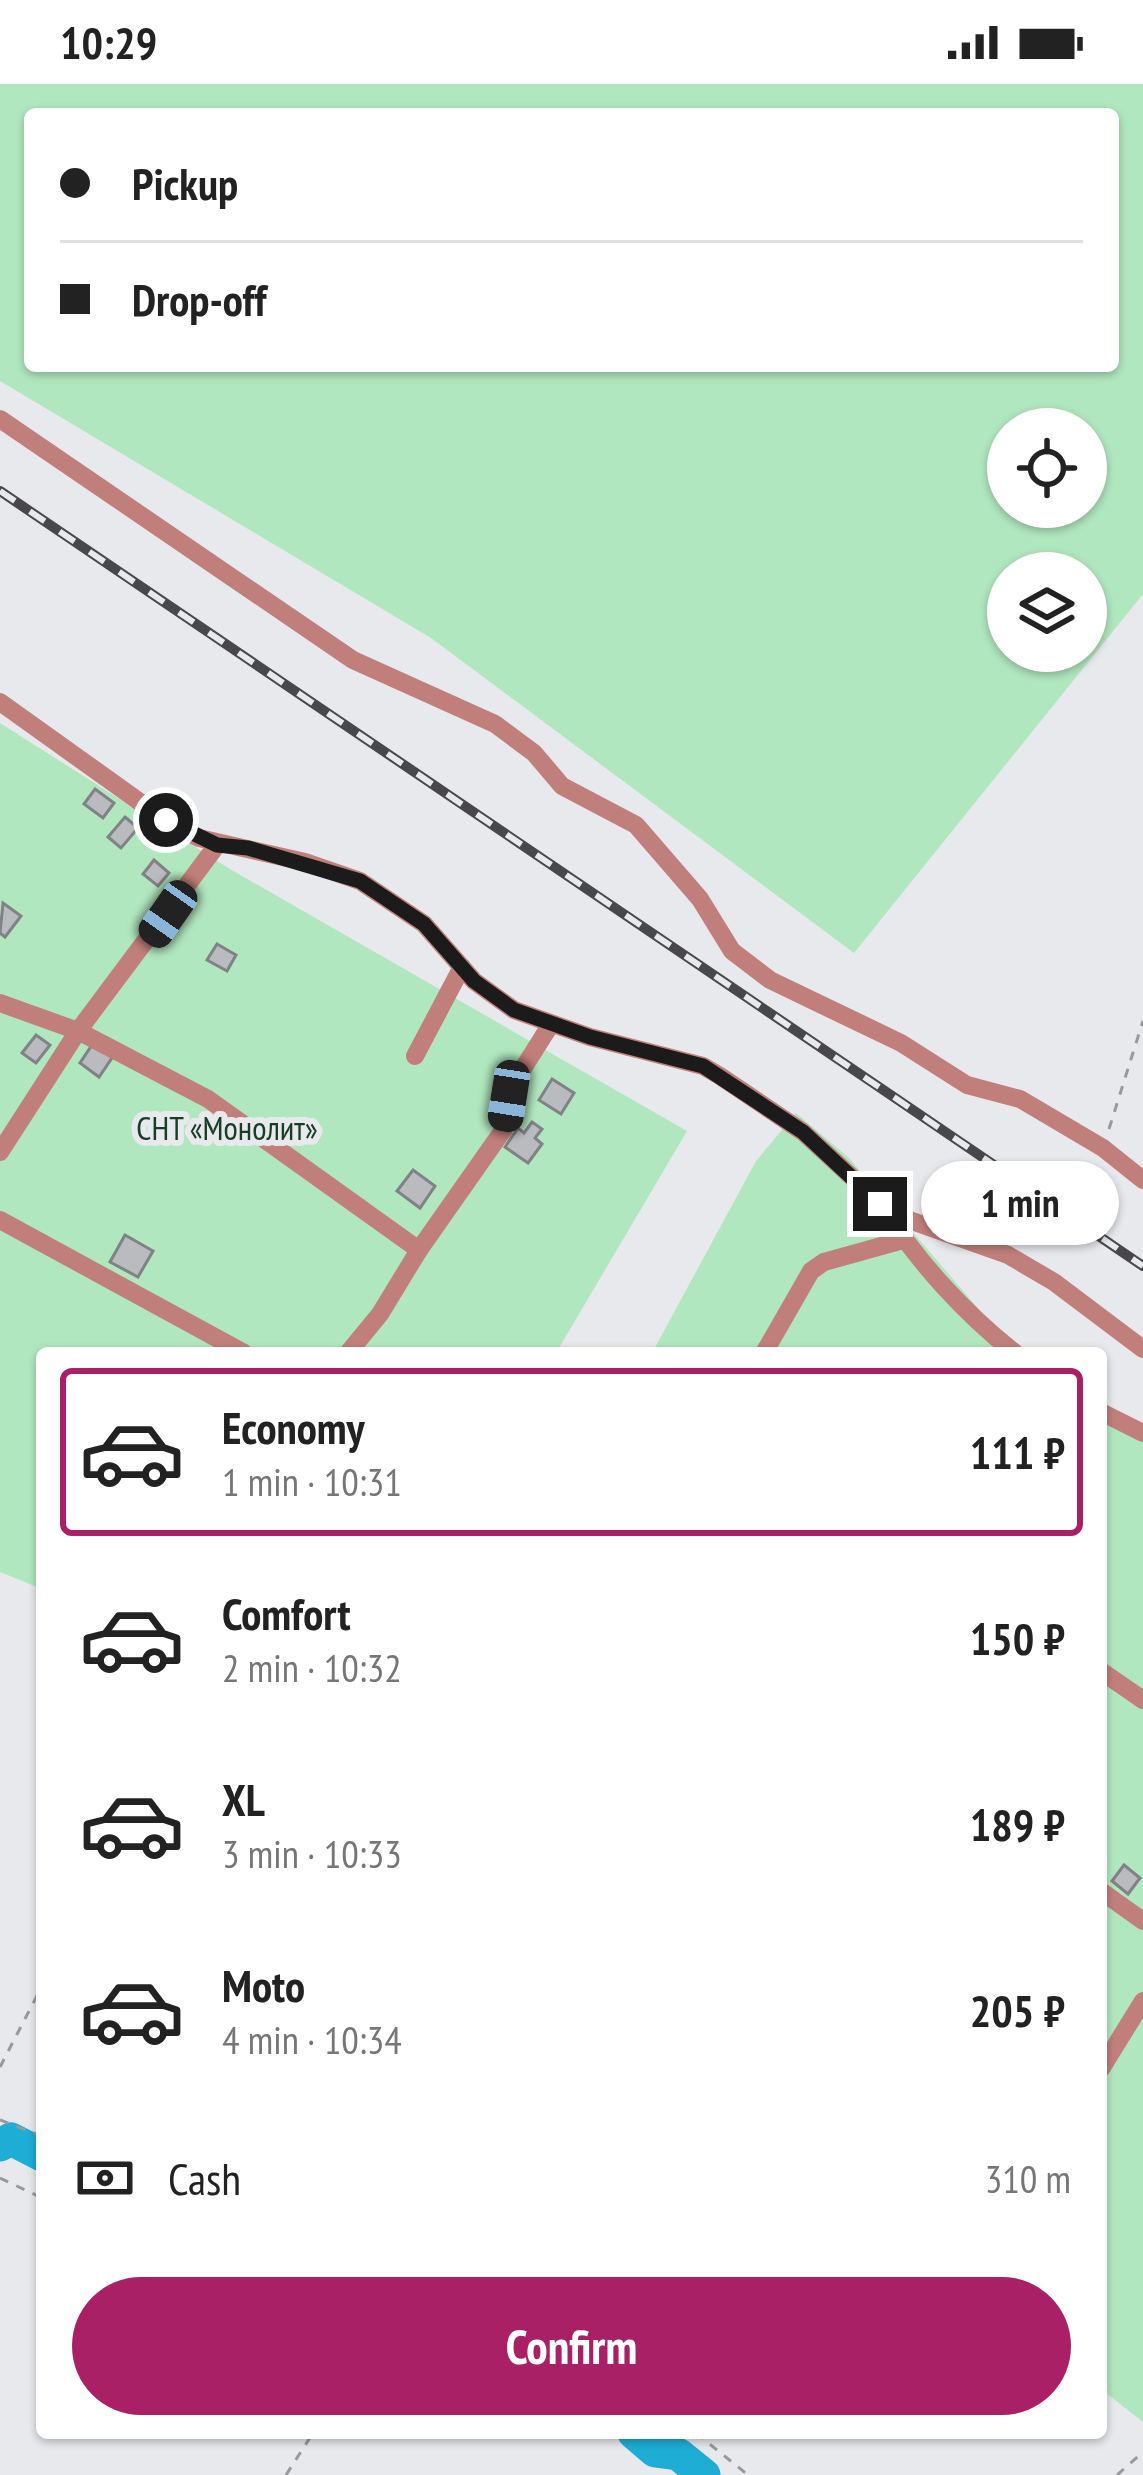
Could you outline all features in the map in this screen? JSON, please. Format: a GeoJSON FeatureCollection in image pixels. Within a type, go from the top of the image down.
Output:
{"type":"FeatureCollection","features":[{"type":"Feature","properties":{"kind":"street"},"geometry":{"type":"LineString","coordinates":[[0,419],[352,660],[495,724],[534,753],[562,786],[636,825],[700,899],[732,951],[770,980],[901,1043],[967,1085],[1020,1099],[1103,1148],[1143,1180]]}},
{"type":"Feature","properties":{"kind":"street"},"geometry":{"type":"LineString","coordinates":[[0,732],[6,707],[166,820],[217,845],[248,848],[360,881],[424,924],[462,967],[514,1010],[703,1066],[803,1132],[880,1204],[903,1240],[1007,1347]]}},
{"type":"Feature","properties":{"kind":"street"},"geometry":{"type":"LineString","coordinates":[[0,1152],[78,1030],[217,845]]}},
{"type":"Feature","properties":{"kind":"street"},"geometry":{"type":"LineString","coordinates":[[415,1056],[462,967]]}},
{"type":"Feature","properties":{"kind":"street"},"geometry":{"type":"LineString","coordinates":[[0,1003],[78,1030],[208,1099],[419,1250]]}},
{"type":"Feature","properties":{"kind":"street"},"geometry":{"type":"LineString","coordinates":[[353,1347],[504,1130],[517,1078],[551,1024]]}},
{"type":"Feature","properties":{"kind":"street"},"geometry":{"type":"LineString","coordinates":[[880,1204],[912,1221],[1008,1255],[1054,1282],[1143,1349]]}},
{"type":"Feature","properties":{"kind":"street"},"geometry":{"type":"LineString","coordinates":[[0,1220],[233,1347]]}},
{"type":"Feature","properties":{"kind":"street"},"geometry":{"type":"LineString","coordinates":[[767,1347],[811,1271],[824,1262],[903,1240]]}},
{"type":"Feature","properties":{"kind":"street"},"geometry":{"type":"LineString","coordinates":[[1107,1415],[1143,1433]]}},
{"type":"Feature","properties":{"kind":"street"},"geometry":{"type":"LineString","coordinates":[[1107,1675],[1143,1700]]}},
{"type":"Feature","properties":{"kind":"street"},"geometry":{"type":"LineString","coordinates":[[1107,1895],[1143,1921]]}},
{"type":"Feature","properties":{"kind":"street"},"geometry":{"type":"LineString","coordinates":[[1107,2058],[1143,2001]]}},
{"type":"Feature","properties":{"kind":"path"},"geometry":{"type":"LineString","coordinates":[[1103,1148],[1143,1022]]}},
{"type":"Feature","properties":{"kind":"path"},"geometry":{"type":"LineString","coordinates":[[0,2067],[36,1998]]}},
{"type":"Feature","properties":{"kind":"path"},"geometry":{"type":"LineString","coordinates":[[0,2120],[36,2134]]}},
{"type":"Feature","properties":{"kind":"path"},"geometry":{"type":"LineString","coordinates":[[0,2178],[36,2195]]}},
{"type":"Feature","properties":{"kind":"path"},"geometry":{"type":"LineString","coordinates":[[286,2475],[309,2439]]}},
{"type":"Feature","properties":{"kind":"path"},"geometry":{"type":"LineString","coordinates":[[703,2439],[748,2475]]}},
{"type":"Feature","properties":{"kind":"path"},"geometry":{"type":"LineString","coordinates":[[1118,2475],[1143,2452]]}},
{"type":"Feature","properties":{"kind":"green space"},"geometry":{"type":"Polygon","coordinates":[[[0,84],[1143,84],[1143,594],[1107,639],[1107,552],[987,552],[987,672],[1080,672],[854,953],[431,638],[0,381],[0,84]]]}},
{"type":"Feature","properties":{"kind":"green space","name":"СНТ «Монолит»"},"geometry":{"type":"Polygon","coordinates":[[[0,723],[230,869],[687,1131],[560,1347],[36,1347],[36,1587],[0,1572],[0,723]]]}},
{"type":"Feature","properties":{"kind":"green space"},"geometry":{"type":"Polygon","coordinates":[[[796,1113],[849,1158],[989,1321],[1022,1347],[655,1347],[756,1161],[796,1113]]]}},
{"type":"Feature","properties":{"kind":"green space"},"geometry":{"type":"Polygon","coordinates":[[[1107,1407],[1143,1424],[1143,2422],[1107,2394],[1107,1407]]]}},
{"type":"Feature","properties":{"kind":"building"},"geometry":{"type":"Polygon","coordinates":[[[95,789],[114,803],[103,818],[84,804],[95,789]]]}},
{"type":"Feature","properties":{"kind":"building"},"geometry":{"type":"Polygon","coordinates":[[[125,817],[138,828],[121,848],[108,837],[125,817]]]}},
{"type":"Feature","properties":{"kind":"building"},"geometry":{"type":"Polygon","coordinates":[[[154,860],[169,873],[158,886],[143,874],[154,860]]]}},
{"type":"Feature","properties":{"kind":"building"},"geometry":{"type":"Polygon","coordinates":[[[3,903],[21,916],[5,937],[0,933],[3,903]]]}},
{"type":"Feature","properties":{"kind":"building"},"geometry":{"type":"Polygon","coordinates":[[[217,944],[236,955],[227,971],[207,960],[217,944]]]}},
{"type":"Feature","properties":{"kind":"building"},"geometry":{"type":"Polygon","coordinates":[[[36,1035],[50,1045],[36,1063],[22,1053],[36,1035]]]}},
{"type":"Feature","properties":{"kind":"building"},"geometry":{"type":"Polygon","coordinates":[[[94,1042],[114,1055],[99,1077],[80,1063],[94,1042]]]}},
{"type":"Feature","properties":{"kind":"building"},"geometry":{"type":"Polygon","coordinates":[[[552,1079],[574,1093],[561,1114],[539,1100],[552,1079]]]}},
{"type":"Feature","properties":{"kind":"building"},"geometry":{"type":"Polygon","coordinates":[[[532,1122],[542,1129],[535,1138],[542,1144],[528,1163],[505,1147],[518,1128],[524,1133],[532,1122]]]}},
{"type":"Feature","properties":{"kind":"building"},"geometry":{"type":"Polygon","coordinates":[[[413,1170],[435,1186],[420,1208],[397,1191],[413,1170]]]}},
{"type":"Feature","properties":{"kind":"building"},"geometry":{"type":"Polygon","coordinates":[[[125,1235],[153,1251],[138,1277],[110,1262],[125,1235]]]}},
{"type":"Feature","properties":{"kind":"building"},"geometry":{"type":"Polygon","coordinates":[[[1124,1865],[1140,1878],[1128,1894],[1112,1881],[1124,1865]]]}},
{"type":"Feature","properties":{"kind":"waterway"},"geometry":{"type":"LineString","coordinates":[[0,2145],[11,2139],[36,2152]]}},
{"type":"Feature","properties":{"kind":"waterway"},"geometry":{"type":"LineString","coordinates":[[641,2439],[655,2451],[678,2454],[704,2475]]}},
{"type":"Feature","properties":{"kind":"railway"},"geometry":{"type":"LineString","coordinates":[[0,491],[1143,1266]]}},
{"type":"Feature","properties":{"kind":"route"},"geometry":{"type":"LineString","coordinates":[[166,820],[217,845],[304,862],[360,881],[424,924],[474,981],[514,1010],[590,1037],[703,1066],[803,1132],[880,1204]]}}]}
